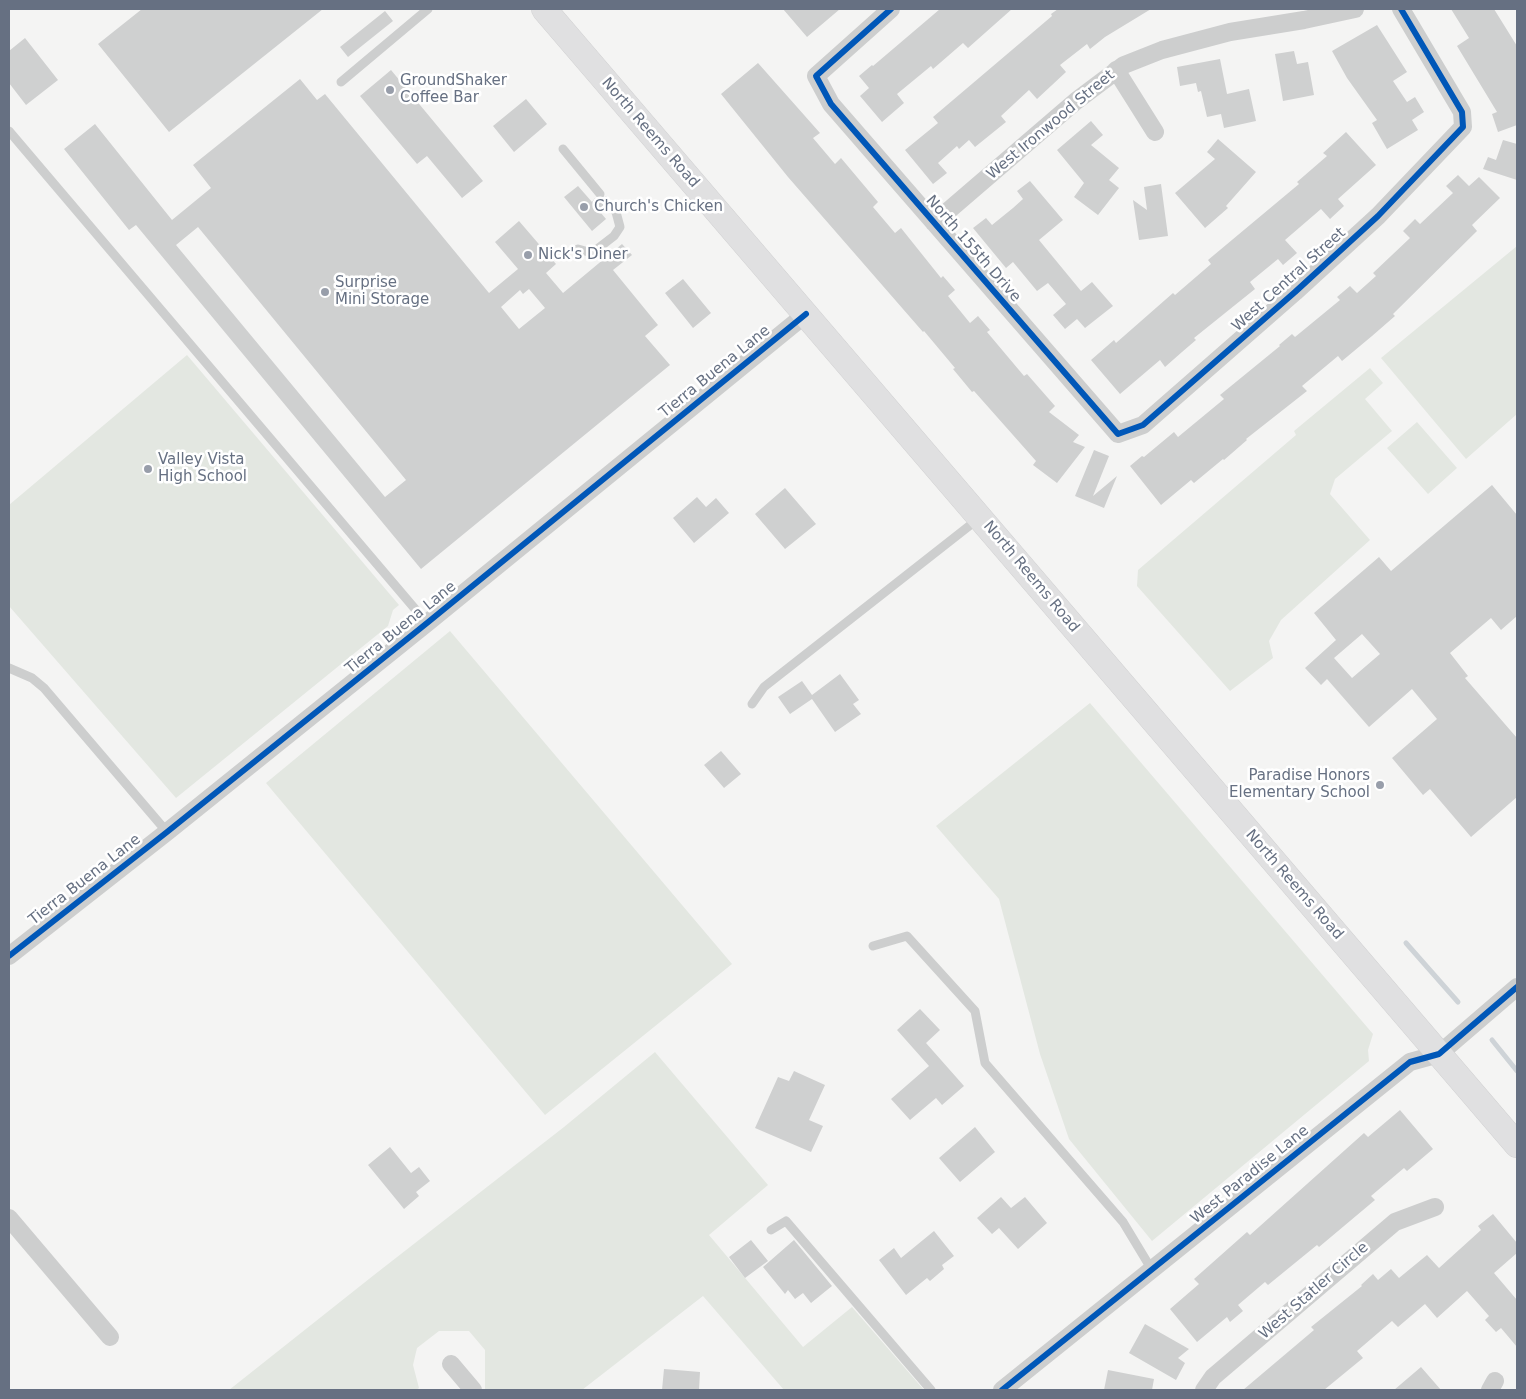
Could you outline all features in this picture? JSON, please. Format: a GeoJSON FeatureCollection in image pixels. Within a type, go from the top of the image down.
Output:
{"type":"FeatureCollection","features":[{"type":"Feature","properties":{"kind":"main road","name":"North Reems Road"},"geometry":{"type":"LineString","coordinates":[[544,9],[1517,1145]]}},
{"type":"Feature","properties":{"kind":"street","name":"North 155th Drive"},"geometry":{"type":"LineString","coordinates":[[891,9],[816,76],[831,104],[1118,434]]}},
{"type":"Feature","properties":{"kind":"street","name":"West Ironwood Street"},"geometry":{"type":"LineString","coordinates":[[934,223],[1076,101],[1124,65],[1162,50],[1230,32],[1304,20],[1355,9]]}},
{"type":"Feature","properties":{"kind":"street","name":"West Central Street"},"geometry":{"type":"LineString","coordinates":[[1118,434],[1143,426],[1295,292],[1378,216],[1463,127],[1462,112],[1401,9]]}},
{"type":"Feature","properties":{"kind":"street"},"geometry":{"type":"LineString","coordinates":[[1116,70],[1155,132]]}},
{"type":"Feature","properties":{"kind":"street","name":"Tierra Buena Lane"},"geometry":{"type":"LineString","coordinates":[[9,956],[428,623],[806,314]]}},
{"type":"Feature","properties":{"kind":"street","name":"West Paradise Lane"},"geometry":{"type":"LineString","coordinates":[[1002,1390],[1410,1062],[1438,1054],[1517,987]]}},
{"type":"Feature","properties":{"kind":"street","name":"West Statler Circle"},"geometry":{"type":"LineString","coordinates":[[1204,1390],[1213,1377],[1395,1222],[1434,1207]]}},
{"type":"Feature","properties":{"kind":"street"},"geometry":{"type":"LineString","coordinates":[[9,1218],[110,1337]]}},
{"type":"Feature","properties":{"kind":"street"},"geometry":{"type":"LineString","coordinates":[[451,1364],[473,1390]]}},
{"type":"Feature","properties":{"kind":"lane"},"geometry":{"type":"LineString","coordinates":[[341,82],[428,9]]}},
{"type":"Feature","properties":{"kind":"lane"},"geometry":{"type":"LineString","coordinates":[[9,131],[428,623]]}},
{"type":"Feature","properties":{"kind":"lane"},"geometry":{"type":"LineString","coordinates":[[563,149],[600,194]]}},
{"type":"Feature","properties":{"kind":"lane"},"geometry":{"type":"LineString","coordinates":[[578,249],[592,253],[614,236],[620,227],[616,212],[609,205]]}},
{"type":"Feature","properties":{"kind":"lane"},"geometry":{"type":"LineString","coordinates":[[752,704],[764,687],[980,517]]}},
{"type":"Feature","properties":{"kind":"lane"},"geometry":{"type":"LineString","coordinates":[[9,668],[32,678],[44,688],[167,832]]}},
{"type":"Feature","properties":{"kind":"lane"},"geometry":{"type":"LineString","coordinates":[[873,946],[907,936],[974,1011],[985,1063],[1123,1222],[1152,1270]]}},
{"type":"Feature","properties":{"kind":"lane"},"geometry":{"type":"LineString","coordinates":[[771,1230],[786,1221],[931,1390]]}},
{"type":"Feature","properties":{"kind":"shaded area"},"geometry":{"type":"Polygon","coordinates":[[[1517,246],[1517,414],[1466,459],[1381,358],[1517,246]]]}},
{"type":"Feature","properties":{"kind":"shaded area"},"geometry":{"type":"Polygon","coordinates":[[[187,355],[399,605],[393,610],[388,626],[176,798],[9,606],[9,505],[187,355]]]}},
{"type":"Feature","properties":{"kind":"shaded area"},"geometry":{"type":"Polygon","coordinates":[[[1370,368],[1383,383],[1365,399],[1392,431],[1335,479],[1330,494],[1370,540],[1281,620],[1269,641],[1273,658],[1230,691],[1137,586],[1138,570],[1296,435],[1294,431],[1370,368]]]}},
{"type":"Feature","properties":{"kind":"shaded area"},"geometry":{"type":"Polygon","coordinates":[[[1417,422],[1457,468],[1428,494],[1387,448],[1417,422]]]}},
{"type":"Feature","properties":{"kind":"shaded area"},"geometry":{"type":"Polygon","coordinates":[[[450,631],[732,964],[545,1115],[266,783],[450,631]]]}},
{"type":"Feature","properties":{"kind":"shaded area"},"geometry":{"type":"Polygon","coordinates":[[[1090,703],[1373,1034],[1368,1050],[1369,1061],[1152,1241],[1069,1139],[1040,1054],[999,899],[936,826],[1090,703]]]}},
{"type":"Feature","properties":{"kind":"shaded area"},"geometry":{"type":"Polygon","coordinates":[[[655,1052],[768,1185],[709,1235],[803,1347],[852,1307],[924,1390],[784,1390],[703,1296],[582,1390],[485,1390],[485,1350],[469,1331],[439,1331],[417,1348],[413,1365],[419,1388],[416,1390],[229,1390],[564,1127],[655,1052]]]}},
{"type":"Feature","properties":{"kind":"building"},"geometry":{"type":"Polygon","coordinates":[[[142,9],[323,9],[169,132],[98,44],[142,9]]]}},
{"type":"Feature","properties":{"kind":"building"},"geometry":{"type":"Polygon","coordinates":[[[783,9],[840,9],[807,37],[783,9]]]}},
{"type":"Feature","properties":{"kind":"building"},"geometry":{"type":"Polygon","coordinates":[[[940,9],[1012,9],[968,48],[963,43],[933,69],[931,66],[897,94],[904,103],[882,122],[860,96],[869,88],[859,76],[940,9]]]}},
{"type":"Feature","properties":{"kind":"building"},"geometry":{"type":"Polygon","coordinates":[[[1058,9],[1151,9],[1105,37],[1090,49],[1087,44],[1060,65],[1066,72],[1037,99],[1029,90],[1001,116],[1006,122],[975,147],[969,140],[959,149],[957,146],[938,163],[947,173],[933,184],[905,150],[938,123],[933,117],[1058,9]]]}},
{"type":"Feature","properties":{"kind":"building"},"geometry":{"type":"Polygon","coordinates":[[[1451,9],[1494,9],[1517,46],[1517,125],[1498,132],[1492,114],[1497,112],[1457,46],[1469,38],[1451,9]]]}},
{"type":"Feature","properties":{"kind":"building"},"geometry":{"type":"Polygon","coordinates":[[[385,11],[393,21],[348,57],[340,47],[385,11]]]}},
{"type":"Feature","properties":{"kind":"building"},"geometry":{"type":"Polygon","coordinates":[[[1377,25],[1407,72],[1393,81],[1407,102],[1415,97],[1424,112],[1412,120],[1418,130],[1387,149],[1372,123],[1377,120],[1347,78],[1332,51],[1377,25]]]}},
{"type":"Feature","properties":{"kind":"building"},"geometry":{"type":"Polygon","coordinates":[[[25,38],[58,80],[26,105],[9,83],[9,51],[25,38]]]}},
{"type":"Feature","properties":{"kind":"building"},"geometry":{"type":"Polygon","coordinates":[[[1294,51],[1297,64],[1308,62],[1314,95],[1283,101],[1275,54],[1294,51]]]}},
{"type":"Feature","properties":{"kind":"building"},"geometry":{"type":"Polygon","coordinates":[[[1220,59],[1227,94],[1249,89],[1256,121],[1224,128],[1221,114],[1207,117],[1201,91],[1198,92],[1196,83],[1180,86],[1177,67],[1220,59]]]}},
{"type":"Feature","properties":{"kind":"building"},"geometry":{"type":"Polygon","coordinates":[[[758,63],[820,133],[813,138],[835,164],[841,158],[878,202],[873,207],[895,233],[901,228],[941,278],[943,276],[955,290],[948,296],[970,323],[978,316],[990,330],[987,332],[1024,376],[1027,374],[1055,406],[1049,412],[1079,435],[1073,442],[1085,447],[1057,483],[1033,465],[1036,461],[974,391],[972,392],[924,331],[788,177],[721,94],[758,63]]]}},
{"type":"Feature","properties":{"kind":"building"},"geometry":{"type":"Polygon","coordinates":[[[391,70],[483,181],[462,198],[427,156],[417,164],[360,96],[391,70]]]}},
{"type":"Feature","properties":{"kind":"building"},"geometry":{"type":"Polygon","coordinates":[[[300,79],[317,100],[325,94],[489,293],[518,269],[495,242],[519,221],[556,264],[546,273],[563,293],[622,244],[632,255],[613,270],[658,325],[645,336],[670,365],[421,569],[136,225],[129,230],[64,149],[95,124],[172,220],[211,188],[193,165],[300,79]],[[198,227],[176,245],[385,497],[406,480],[198,227]],[[529,289],[523,294],[520,290],[501,307],[519,329],[545,308],[529,289]]]}},
{"type":"Feature","properties":{"kind":"building"},"geometry":{"type":"Polygon","coordinates":[[[526,99],[547,124],[514,152],[493,126],[526,99]]]}},
{"type":"Feature","properties":{"kind":"building"},"geometry":{"type":"Polygon","coordinates":[[[1091,121],[1103,135],[1091,145],[1119,168],[1109,180],[1119,188],[1098,215],[1074,197],[1084,183],[1057,150],[1091,121]]]}},
{"type":"Feature","properties":{"kind":"building"},"geometry":{"type":"Polygon","coordinates":[[[1346,132],[1376,165],[1338,199],[1344,206],[1330,219],[1321,209],[1285,240],[1297,253],[1283,265],[1278,259],[1250,282],[1255,289],[1194,338],[1196,340],[1165,367],[1160,360],[1120,394],[1091,360],[1114,340],[1116,343],[1173,293],[1175,295],[1211,264],[1208,260],[1299,184],[1297,182],[1327,156],[1323,153],[1346,132]]]}},
{"type":"Feature","properties":{"kind":"building"},"geometry":{"type":"Polygon","coordinates":[[[1218,139],[1256,172],[1226,206],[1228,208],[1205,228],[1175,193],[1215,159],[1207,152],[1218,139]]]}},
{"type":"Feature","properties":{"kind":"building"},"geometry":{"type":"Polygon","coordinates":[[[1503,140],[1517,144],[1517,180],[1483,169],[1488,157],[1496,160],[1503,140]]]}},
{"type":"Feature","properties":{"kind":"building"},"geometry":{"type":"Polygon","coordinates":[[[1458,175],[1469,186],[1479,177],[1500,198],[1472,225],[1477,231],[1393,314],[1395,316],[1372,336],[1342,361],[1338,356],[1302,386],[1307,391],[1246,439],[1224,460],[1194,483],[1191,480],[1161,505],[1130,466],[1174,432],[1178,437],[1224,399],[1220,395],[1292,334],[1295,337],[1340,300],[1337,297],[1350,286],[1357,293],[1376,276],[1373,273],[1410,238],[1403,231],[1415,219],[1420,224],[1453,193],[1446,186],[1458,175]]]}},
{"type":"Feature","properties":{"kind":"building"},"geometry":{"type":"Polygon","coordinates":[[[1030,181],[1063,220],[1039,240],[1081,291],[1092,282],[1113,306],[1085,328],[1077,319],[1065,329],[1053,315],[1066,304],[1048,283],[1037,291],[1013,262],[1006,268],[973,228],[986,218],[992,225],[1013,208],[1023,199],[1017,191],[1030,181]]]}},
{"type":"Feature","properties":{"kind":"building"},"geometry":{"type":"Polygon","coordinates":[[[1161,184],[1168,236],[1139,240],[1133,200],[1147,210],[1144,187],[1161,184]]]}},
{"type":"Feature","properties":{"kind":"building","name":"Church's Chicken"},"geometry":{"type":"Polygon","coordinates":[[[578,186],[592,202],[595,198],[601,200],[606,196],[609,199],[603,203],[604,209],[601,213],[606,219],[592,231],[564,197],[578,186]]]}},
{"type":"Feature","properties":{"kind":"building"},"geometry":{"type":"Polygon","coordinates":[[[683,279],[711,313],[693,328],[665,293],[683,279]]]}},
{"type":"Feature","properties":{"kind":"building"},"geometry":{"type":"Polygon","coordinates":[[[1094,450],[1109,456],[1093,496],[1117,476],[1104,508],[1075,496],[1094,450]]]}},
{"type":"Feature","properties":{"kind":"building"},"geometry":{"type":"Polygon","coordinates":[[[1492,485],[1517,515],[1517,616],[1501,630],[1491,618],[1450,653],[1468,676],[1465,678],[1517,738],[1517,797],[1471,837],[1430,789],[1423,795],[1392,758],[1437,719],[1412,689],[1369,727],[1327,679],[1321,685],[1305,668],[1336,640],[1314,613],[1379,557],[1391,571],[1492,485]],[[1362,634],[1334,658],[1352,678],[1380,654],[1362,634]]]}},
{"type":"Feature","properties":{"kind":"building"},"geometry":{"type":"Polygon","coordinates":[[[785,488],[816,524],[785,549],[755,514],[785,488]]]}},
{"type":"Feature","properties":{"kind":"building"},"geometry":{"type":"Polygon","coordinates":[[[697,497],[706,507],[716,498],[729,513],[694,543],[673,518],[697,497]]]}},
{"type":"Feature","properties":{"kind":"building"},"geometry":{"type":"Polygon","coordinates":[[[840,674],[859,700],[853,704],[861,714],[835,732],[812,699],[790,714],[778,697],[802,681],[812,695],[840,674]]]}},
{"type":"Feature","properties":{"kind":"building"},"geometry":{"type":"Polygon","coordinates":[[[721,751],[741,774],[724,788],[704,765],[721,751]]]}},
{"type":"Feature","properties":{"kind":"building"},"geometry":{"type":"Polygon","coordinates":[[[920,1009],[940,1030],[926,1043],[964,1086],[942,1105],[936,1098],[910,1120],[891,1099],[929,1066],[897,1030],[920,1009]]]}},
{"type":"Feature","properties":{"kind":"building"},"geometry":{"type":"Polygon","coordinates":[[[794,1071],[825,1085],[809,1120],[823,1126],[811,1152],[755,1128],[778,1077],[789,1081],[794,1071]]]}},
{"type":"Feature","properties":{"kind":"building"},"geometry":{"type":"Polygon","coordinates":[[[1400,1110],[1433,1149],[1407,1171],[1404,1168],[1371,1196],[1375,1200],[1319,1247],[1317,1245],[1268,1285],[1265,1282],[1238,1305],[1243,1311],[1230,1322],[1227,1317],[1197,1342],[1170,1309],[1199,1284],[1194,1279],[1247,1232],[1250,1235],[1364,1133],[1368,1137],[1400,1110]]]}},
{"type":"Feature","properties":{"kind":"building"},"geometry":{"type":"Polygon","coordinates":[[[975,1127],[995,1152],[960,1182],[939,1158],[975,1127]]]}},
{"type":"Feature","properties":{"kind":"building"},"geometry":{"type":"Polygon","coordinates":[[[390,1147],[411,1173],[419,1167],[430,1181],[416,1192],[419,1196],[404,1209],[368,1165],[390,1147]]]}},
{"type":"Feature","properties":{"kind":"building"},"geometry":{"type":"Polygon","coordinates":[[[1001,1197],[1011,1208],[1025,1197],[1047,1223],[1018,1249],[999,1228],[992,1234],[977,1218],[1001,1197]]]}},
{"type":"Feature","properties":{"kind":"building"},"geometry":{"type":"Polygon","coordinates":[[[1493,1214],[1517,1243],[1517,1253],[1494,1273],[1517,1300],[1517,1347],[1501,1328],[1496,1332],[1485,1320],[1489,1316],[1467,1291],[1437,1318],[1425,1304],[1398,1327],[1392,1321],[1357,1351],[1363,1358],[1324,1390],[1243,1390],[1314,1330],[1311,1327],[1362,1286],[1373,1274],[1378,1280],[1391,1269],[1399,1278],[1427,1255],[1439,1268],[1481,1230],[1478,1226],[1493,1214]]]}},
{"type":"Feature","properties":{"kind":"building"},"geometry":{"type":"Polygon","coordinates":[[[934,1231],[954,1256],[942,1265],[944,1269],[930,1281],[927,1278],[906,1295],[879,1260],[894,1248],[901,1258],[934,1231]]]}},
{"type":"Feature","properties":{"kind":"building"},"geometry":{"type":"Polygon","coordinates":[[[751,1240],[768,1261],[745,1278],[729,1257],[751,1240]]]}},
{"type":"Feature","properties":{"kind":"building"},"geometry":{"type":"Polygon","coordinates":[[[794,1240],[832,1286],[811,1303],[803,1293],[795,1299],[788,1290],[785,1294],[763,1267],[794,1240]]]}},
{"type":"Feature","properties":{"kind":"building"},"geometry":{"type":"Polygon","coordinates":[[[1145,1324],[1189,1349],[1178,1358],[1185,1363],[1176,1380],[1129,1353],[1145,1324]]]}},
{"type":"Feature","properties":{"kind":"building"},"geometry":{"type":"Polygon","coordinates":[[[1421,1367],[1441,1390],[1394,1390],[1421,1367]]]}},
{"type":"Feature","properties":{"kind":"building"},"geometry":{"type":"Polygon","coordinates":[[[664,1369],[700,1372],[699,1390],[662,1390],[664,1369]]]}},
{"type":"Feature","properties":{"kind":"building"},"geometry":{"type":"Polygon","coordinates":[[[1108,1370],[1154,1379],[1152,1390],[1104,1390],[1108,1370]]]}},
{"type":"Feature","properties":{"kind":"waterway"},"geometry":{"type":"LineString","coordinates":[[1406,943],[1458,1002]]}},
{"type":"Feature","properties":{"kind":"waterway"},"geometry":{"type":"LineString","coordinates":[[1492,1040],[1517,1071]]}},
{"type":"Feature","properties":{"kind":"cycle path"},"geometry":{"type":"LineString","coordinates":[[891,9],[816,76],[831,104],[1118,434],[1143,425],[1295,292],[1378,216],[1463,127],[1462,112],[1401,9]]}},
{"type":"Feature","properties":{"kind":"cycle path"},"geometry":{"type":"LineString","coordinates":[[9,956],[427,623],[806,314]]}},
{"type":"Feature","properties":{"kind":"cycle path"},"geometry":{"type":"LineString","coordinates":[[1002,1390],[1410,1062],[1439,1054],[1517,987]]}},
{"type":"Feature","properties":{"kind":"place","name":"GroundShaker Coffee Bar"},"geometry":{"type":"Point","coordinates":[390,90]}},
{"type":"Feature","properties":{"kind":"place","name":"Church's Chicken"},"geometry":{"type":"Point","coordinates":[584,207]}},
{"type":"Feature","properties":{"kind":"place","name":"Nick's Diner"},"geometry":{"type":"Point","coordinates":[528,255]}},
{"type":"Feature","properties":{"kind":"place","name":"Surprise Mini Storage"},"geometry":{"type":"Point","coordinates":[325,292]}},
{"type":"Feature","properties":{"kind":"place","name":"Valley Vista High School"},"geometry":{"type":"Point","coordinates":[148,469]}},
{"type":"Feature","properties":{"kind":"place","name":"Paradise Honors Elementary School"},"geometry":{"type":"Point","coordinates":[1380,785]}}]}
